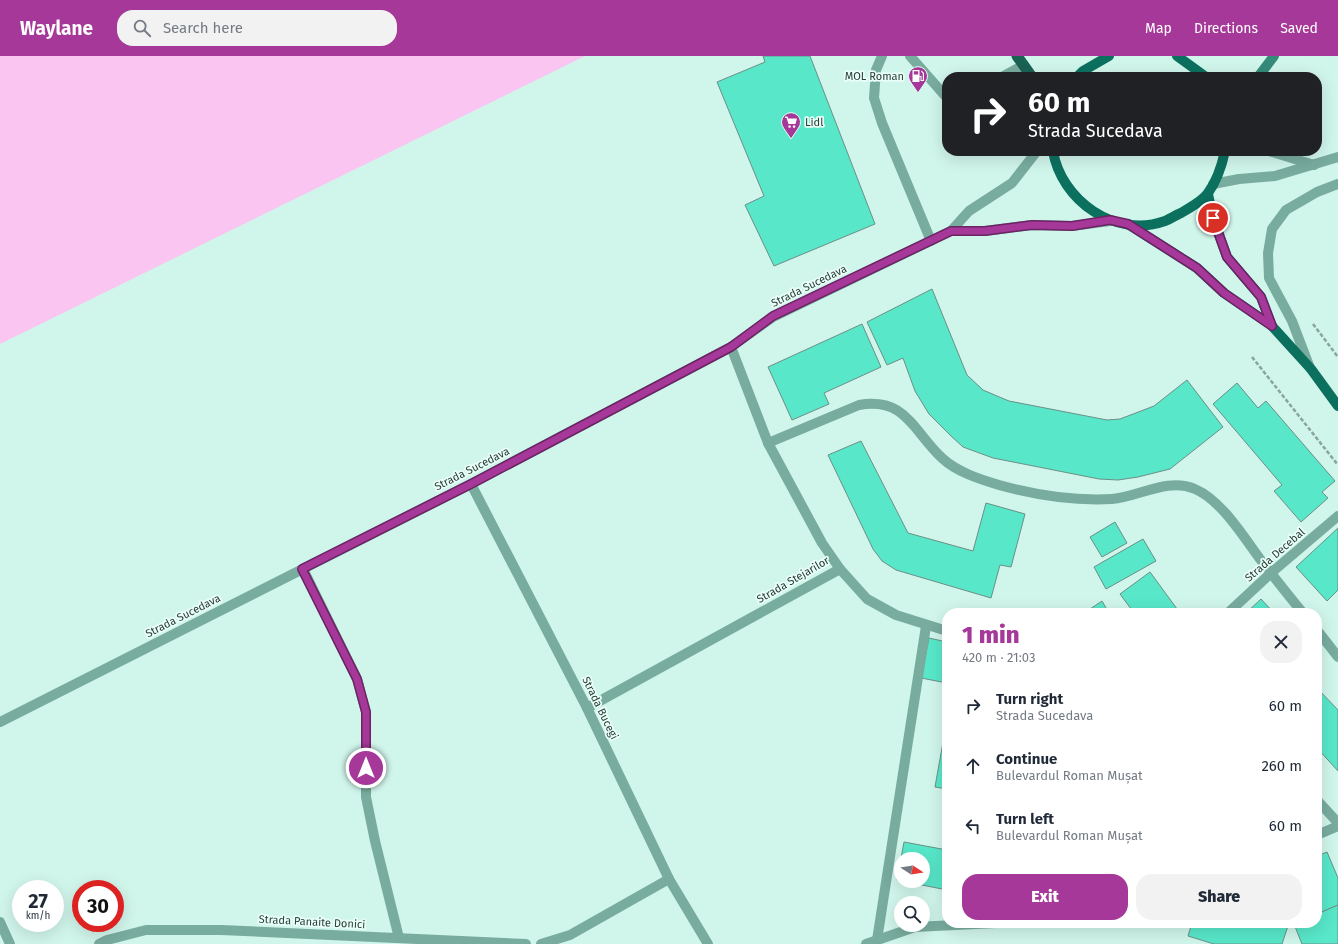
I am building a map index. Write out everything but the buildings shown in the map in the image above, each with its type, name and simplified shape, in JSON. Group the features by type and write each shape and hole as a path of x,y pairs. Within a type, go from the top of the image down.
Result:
{"highway":[{"path":"1017,56 1029,72"}],"main road":[{"path":"1081,72 1109,56"},
{"path":"1177,56 1199,72"},
{"path":"1262,72 1274,56"},
{"path":"1054,156 1056,164 1070,191 1089,210 1110,220 1128,224 1144,225 1165,221 1186,210 1208,194 1224,156"},
{"path":"1208,194 1213,218 1227,257 1261,297 1272,326"},
{"path":"1128,224 1197,268 1224,293 1272,326 1311,369 1338,406"}],"street":[{"path":"882,56 876,70 874,98 882,123 931,241"},
{"path":"910,56 942,92"},
{"path":"1011,72 1024,65"},
{"name":"Strada Sucedava","path":"0,722 471,484 731,347 773,316 951,231 969,211 1012,183 1033,156"},
{"path":"1284,156 1314,165"},
{"path":"1213,184 1239,179 1275,176 1338,157"},
{"path":"1311,369 1292,321 1269,278 1268,253 1272,229 1286,210 1317,192 1338,184"},
{"name":"Strada Sucedava","path":"951,231 985,231 1032,225 1072,226 1110,220"},
{"name":"Strada Stejarilor","path":"587,708 840,569 822,543 768,442 731,347"},
{"path":"768,442 859,404 874,402 896,408 910,420 942,458 965,473 1000,485 1047,496 1113,499 1170,485 1194,488 1211,499 1225,514 1299,608"},
{"name":"Strada Bucegi","path":"471,484 587,708 669,879 708,944"},
{"name":"Strada Decebal","path":"1233,608 1271,573 1338,516"},
{"path":"302,569 357,679 366,712 366,797 375,841 399,938"},
{"path":"840,569 866,599 896,615 926,626 942,630"},
{"path":"877,940 926,626"},
{"path":"1322,636 1338,657"},
{"path":"1322,806 1338,824 1322,832"},
{"path":"541,944 570,934 669,879"},
{"path":"0,922 10,944"},
{"path":"866,944 915,927 942,926"},
{"name":"Strada Panaite Donici","path":"99,944 107,940 146,930 221,930 526,944"}],"path":[{"path":"1312,322 1338,356"},
{"path":"1252,357 1338,465"}],"shaded area":[{"path":"0,56 585,56 0,344"}],"place":[{"name":"MOL Roman","path":"918,93"},
{"name":"Lidl","path":"791,139"}],"route":[{"path":"366,768 366,712 357,679 302,569 471,484 731,347 773,316 951,231 985,231 1032,225 1072,226 1110,220 1128,224 1197,268 1224,293 1272,326 1261,297 1227,257 1213,218"}]}
